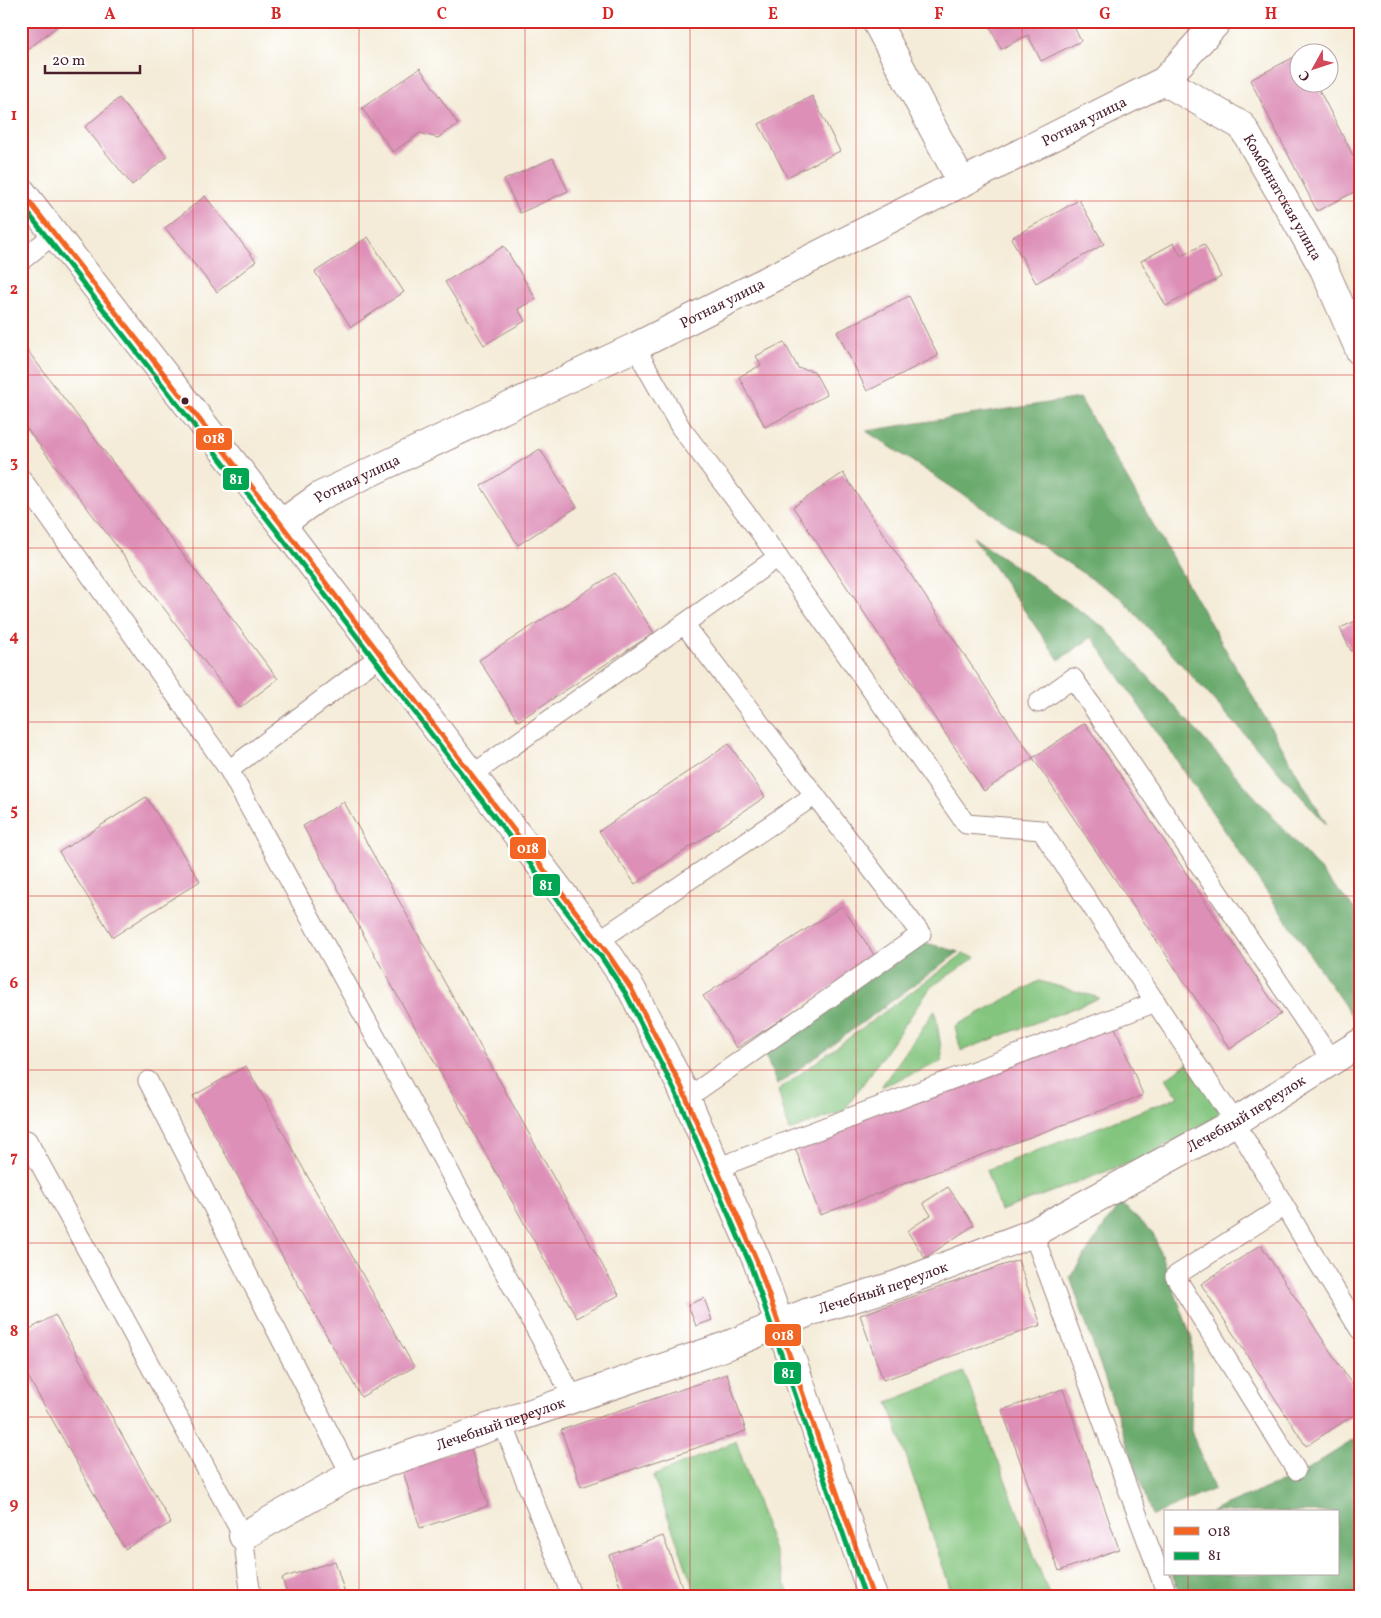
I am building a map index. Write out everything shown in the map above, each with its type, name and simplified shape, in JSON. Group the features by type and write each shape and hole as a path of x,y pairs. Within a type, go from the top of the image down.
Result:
{"street":[{"path":"876,21 962,184"},
{"path":"1164,81 1218,21"},
{"name":"Ротная улица","path":"281,524 320,496 635,347 1164,81"},
{"name":"Комбинатская улица","path":"1164,81 1242,126 1324,268 1360,351"},
{"path":"21,190 281,524 598,941 632,990 687,1098 757,1261 873,1597"},
{"name":"Лечебный переулок","path":"243,1536 351,1475 726,1346 809,1312 896,1285 1033,1234 1235,1122 1360,1043"}],"lane":[{"path":"21,261 55,233"},
{"path":"635,347 681,428 778,557 966,824 1041,830 1235,1122 1359,1328"},
{"path":"21,478 228,770 574,1399"},
{"path":"472,775 778,557"},
{"path":"684,624 921,934 687,1098"},
{"path":"228,770 380,656"},
{"path":"1038,703 1073,678 1332,1061"},
{"path":"598,941 815,795"},
{"path":"717,1168 1156,1002"},
{"path":"148,1081 351,1475"},
{"path":"21,1142 27,1140 243,1536 251,1597"},
{"path":"1284,1206 1175,1276 1296,1470"},
{"path":"1033,1234 1168,1597"},
{"path":"503,1424 572,1597"}],"green space":[{"path":"1080,398 1327,825 1121,598 866,431"},
{"path":"973,537 1105,628 1360,915 1360,1020 1356,1022 1092,637 1059,660"},
{"path":"919,941 959,952 777,1085 764,1052"},
{"path":"963,954 976,957 931,987 844,1111 789,1131 778,1090"},
{"path":"1039,981 1100,998 961,1051 955,1026"},
{"path":"935,1010 943,1061 881,1087"},
{"path":"1188,1063 1222,1114 1145,1157 1000,1211 986,1170 1178,1097 1166,1078"},
{"path":"1120,1203 1153,1233 1192,1339 1191,1431 1214,1489 1152,1516 1070,1277"},
{"path":"964,1372 1050,1597 953,1597 888,1402"},
{"path":"1360,1436 1360,1597 1181,1597 1173,1576 1338,1576 1338,1510 1215,1510 1298,1475"},
{"path":"736,1441 790,1597 697,1597 653,1476"}],"building":[{"path":"21,21 59,21 61,23 27,50 21,42"},
{"path":"987,21 1071,21 1081,41 1041,61 1028,35 1001,49"},
{"path":"1288,60 1288,92 1320,92 1360,169 1360,189 1317,211 1250,80"},
{"path":"420,68 458,124 438,138 420,133 393,152 362,108"},
{"path":"812,96 840,151 787,177 759,124"},
{"path":"119,98 167,157 132,185 85,127"},
{"path":"553,158 568,191 520,213 504,180"},
{"path":"205,196 256,261 217,292 165,228"},
{"path":"1079,200 1104,244 1036,283 1011,238"},
{"path":"368,237 404,292 351,327 315,272"},
{"path":"1174,243 1181,256 1204,244 1221,277 1166,306 1141,261"},
{"path":"504,246 536,299 518,309 525,321 484,345 445,282"},
{"path":"909,296 938,356 867,391 837,332"},
{"path":"21,342 278,679 240,708 21,421"},
{"path":"784,342 798,368 814,371 827,395 765,427 739,377 761,365 756,356"},
{"path":"540,449 577,507 518,545 481,486"},
{"path":"843,473 1033,758 984,791 793,507"},
{"path":"615,573 654,633 518,721 479,660"},
{"path":"1360,619 1360,647 1351,651 1340,628"},
{"path":"1085,723 1281,1014 1230,1049 1033,758"},
{"path":"729,744 765,797 635,884 599,831"},
{"path":"146,797 200,881 113,937 59,852"},
{"path":"344,802 619,1295 577,1318 303,826"},
{"path":"842,906 876,958 737,1048 703,996"},
{"path":"1114,1025 1143,1095 820,1215 793,1142"},
{"path":"246,1066 414,1367 361,1397 193,1096"},
{"path":"948,1187 974,1225 925,1258 907,1231 931,1215 923,1203"},
{"path":"1261,1245 1360,1397 1360,1411 1306,1446 1201,1284"},
{"path":"1018,1260 1041,1325 883,1380 860,1315"},
{"path":"704,1298 712,1320 696,1326 688,1305"},
{"path":"55,1315 171,1523 125,1549 21,1364 21,1334"},
{"path":"727,1374 746,1431 581,1487 561,1430"},
{"path":"1063,1389 1119,1549 1059,1571 1002,1410"},
{"path":"470,1446 488,1506 420,1528 402,1468"},
{"path":"663,1536 686,1597 624,1597 609,1555"},
{"path":"335,1561 346,1597 288,1597 282,1578"}],"transit line":[{"name":"018","path":"21,191 281,524 608,954 632,990 681,1086 757,1261 873,1597"},
{"name":"81","path":"21,204 275,529 602,958 626,994 674,1089 750,1264 865,1597"}]}
